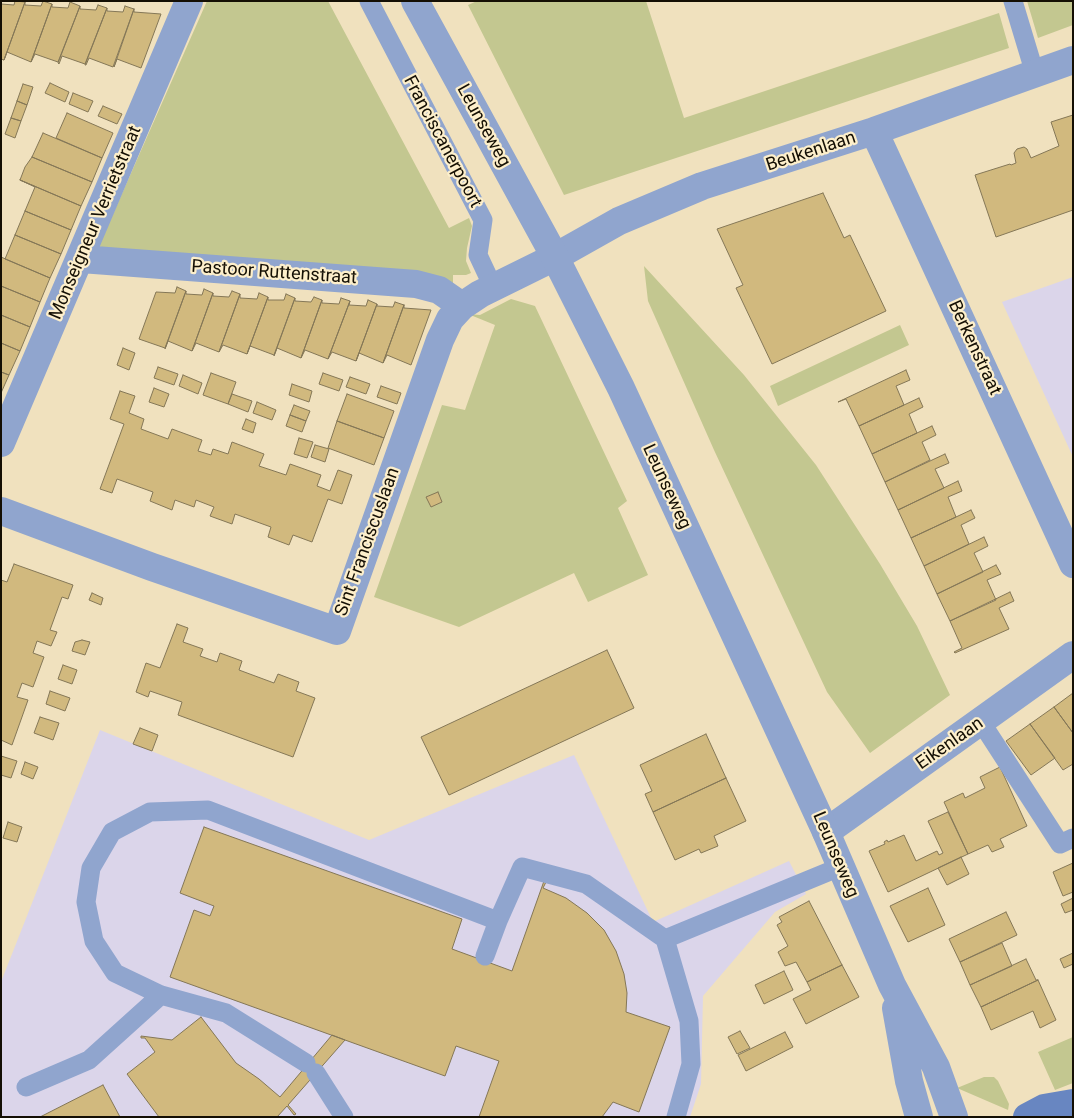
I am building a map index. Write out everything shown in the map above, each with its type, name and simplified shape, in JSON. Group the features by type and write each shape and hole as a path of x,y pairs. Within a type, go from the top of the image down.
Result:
{"main road":[{"path":"1027,1117 1044,1108 1073,1103"}],"street":[{"name":"Monseigneur Verrietstraat","path":"1,443 81,259 189,1"},
{"name":"Leunseweg","path":"415,1 555,256 621,388 826,832 892,985 936,1067 954,1117"},
{"name":"Beukenlaan","path":"555,256 619,221 702,186 874,131 1073,60"},
{"name":"Berkenstraat","path":"874,131 1073,564"},
{"name":"Sint Franciscuslaan","path":"1,511 152,567 337,631 440,340 450,319 462,306 493,287 555,256"},
{"name":"Pastoor Ruttenstraat","path":"81,259 416,284 439,290 462,306"},
{"name":"Eikenlaan","path":"826,832 1073,655"},
{"name":"Leunseweg","path":"892,985 909,1081 919,1117"}],"lane":[{"name":"Franciscanerpoort","path":"369,1 482,220 478,256 493,287"},
{"path":"1013,1 1035,74"},
{"path":"981,722 1060,844 1073,838"},
{"path":"344,1117 311,1068 226,1013 161,996 115,973 94,941 86,902 91,868 112,832 150,812 208,810 498,921"},
{"path":"485,956 522,867 586,884 665,939 689,1021 691,1064 676,1117"},
{"path":"665,939 840,867"},
{"path":"26,1087 89,1060 161,996"}],"shaded area":[{"path":"1073,277 1073,457 1002,302"},
{"path":"100,730 369,840 574,755 653,922 789,861 806,894 775,912 703,996 701,1084 690,1117 1,1117 1,982"}],"green space":[{"path":"207,1 328,1 449,228 469,218 472,226 466,261 471,273 453,275 453,286 98,248"},
{"path":"477,1 646,1 684,118 999,13 1009,48 564,195 468,5"},
{"path":"1027,1 1073,1 1073,25 1038,38"},
{"path":"644,266 744,375 816,465 880,564 917,626 950,695 870,753 827,692 714,450 648,301"},
{"path":"511,299 535,306 627,501 618,508 648,575 588,602 574,573 459,627 374,597 442,405 465,410 495,325 468,314 480,315"},
{"path":"900,325 909,345 778,406 770,386"},
{"path":"1073,1037 1073,1083 1055,1090 1038,1052"},
{"path":"984,1077 994,1077 998,1081 1009,1104 1008,1110 957,1088"}],"building":[{"path":"15,1 25,2 3,60 1,58 1,4 14,5"},
{"path":"43,1 52,4 31,62 7,52 4,60 25,2 25,5 41,6"},
{"path":"70,2 80,6 58,62 35,54 31,62 52,4 52,7 68,8"},
{"path":"98,5 107,8 85,64 62,56 59,64 80,6 80,9 96,10"},
{"path":"125,6 134,9 113,67 89,58 85,65 107,8 107,11 123,12"},
{"path":"134,9 134,12 161,14 141,68 117,59 114,67"},
{"path":"50,83 69,92 65,102 45,93"},
{"path":"23,84 33,87 27,105 17,101"},
{"path":"73,93 93,101 88,112 69,104"},
{"path":"17,101 27,105 21,121 11,118"},
{"path":"103,106 122,114 117,124 98,116"},
{"path":"67,113 113,133 102,158 56,138"},
{"path":"1073,115 1073,210 996,237 975,175 1016,163 1014,153 1017,149 1024,147 1031,158 1059,146 1051,122"},
{"path":"11,118 21,121 15,138 5,134"},
{"path":"43,133 102,158 92,182 32,157"},
{"path":"32,157 92,182 81,206 20,180 25,167"},
{"path":"20,180 81,206 71,230 25,211 35,187"},
{"path":"823,193 844,238 850,235 886,311 772,364 736,288 743,285 717,229"},
{"path":"25,211 71,230 61,254 15,235"},
{"path":"15,235 61,254 50,278 5,259"},
{"path":"1,257 50,278 40,302 1,286"},
{"path":"1,286 40,302 30,327 1,315"},
{"path":"177,287 186,291 165,348 139,339 156,292 175,293"},
{"path":"204,289 213,293 192,351 168,341 165,349 186,291 186,294 202,295"},
{"path":"232,291 240,294 219,352 196,343 192,351 213,293 213,296 229,297"},
{"path":"259,293 268,297 247,354 223,345 219,352 240,294 240,298 257,299"},
{"path":"286,294 295,298 274,355 250,346 247,354 268,297 268,300 284,300"},
{"path":"314,297 322,300 301,358 277,348 274,356 295,298 295,301 311,302"},
{"path":"341,298 350,301 328,359 305,350 301,358 322,300 322,303 339,304"},
{"path":"368,300 377,304 356,361 332,352 328,359 350,301 349,305 366,306"},
{"path":"395,302 404,305 383,363 359,353 356,361 377,304 377,306 393,307"},
{"path":"404,305 404,308 431,310 411,365 387,355 383,363"},
{"path":"1,315 30,327 20,351 1,343"},
{"path":"1,343 20,351 9,375 1,372"},
{"path":"123,348 135,353 129,370 117,365"},
{"path":"158,367 178,374 174,385 154,378"},
{"path":"906,370 910,380 896,386 904,405 859,426 846,399 838,402"},
{"path":"1,372 9,375 1,393"},
{"path":"211,373 236,382 228,404 203,395"},
{"path":"323,373 343,380 339,391 319,384"},
{"path":"183,375 202,383 198,394 179,386"},
{"path":"350,377 370,384 366,394 346,387"},
{"path":"292,384 312,391 309,402 289,395"},
{"path":"381,386 401,393 397,404 377,397"},
{"path":"154,388 169,394 164,407 149,402"},
{"path":"120,391 135,396 129,413 144,419 141,429 168,439 172,429 202,440 198,451 211,455 213,449 228,454 232,442 264,454 259,466 286,475 290,464 321,475 317,486 330,491 338,470 352,475 342,504 328,499 312,542 293,535 289,545 268,537 271,527 235,514 232,524 210,516 214,507 196,500 194,507 175,500 172,510 150,501 153,492 117,479 112,493 100,489 124,424 110,419"},
{"path":"232,394 252,401 248,412 228,404"},
{"path":"347,394 394,411 384,438 337,421"},
{"path":"919,398 923,407 909,414 917,433 872,454 859,426"},
{"path":"257,402 276,410 272,420 253,413"},
{"path":"294,405 310,411 306,421 290,415"},
{"path":"290,415 306,421 302,432 286,426"},
{"path":"246,419 256,423 253,433 242,429"},
{"path":"337,421 384,438 374,465 328,448"},
{"path":"932,426 936,435 922,442 930,460 885,482 872,454"},
{"path":"299,438 313,442 307,458 294,454"},
{"path":"315,445 329,449 325,462 311,457"},
{"path":"945,454 949,463 935,469 944,488 898,510 885,482"},
{"path":"958,481 962,491 948,497 956,517 911,538 898,510"},
{"path":"438,492 442,502 431,507 426,497"},
{"path":"971,510 975,518 961,525 969,544 924,566 911,538"},
{"path":"984,537 988,546 974,553 983,572 937,594 924,566"},
{"path":"14,564 73,585 68,599 62,597 50,630 57,632 51,646 37,641 33,653 44,657 33,687 22,683 17,697 28,700 12,745 1,740 1,580 7,582"},
{"path":"996,565 1001,574 987,580 996,600 950,621 937,594"},
{"path":"1010,592 1014,601 999,608 1009,629 955,653 962,648 950,621"},
{"path":"92,593 103,598 101,605 89,600"},
{"path":"177,624 188,628 183,642 203,649 200,656 217,662 220,653 242,661 239,670 274,683 278,674 299,682 296,691 315,698 293,757 178,715 182,702 150,691 148,697 136,692 146,663 160,668"},
{"path":"82,640 90,642 85,655 72,651 75,642"},
{"path":"607,650 634,708 449,795 421,737"},
{"path":"63,665 77,670 72,684 58,679"},
{"path":"50,691 70,698 65,711 46,704"},
{"path":"1073,693 1073,733 1054,707"},
{"path":"1054,707 1073,733 1073,764 1063,770 1030,724"},
{"path":"40,717 59,723 53,740 34,733"},
{"path":"1030,724 1055,758 1031,775 1006,741"},
{"path":"140,728 158,735 152,751 133,744"},
{"path":"706,734 726,778 653,812 645,794 652,791 640,765"},
{"path":"1,756 17,761 11,778 1,775"},
{"path":"25,762 38,767 33,779 21,774"},
{"path":"1000,767 1027,826 1000,839 1004,847 992,852 988,845 968,854 944,802 963,793 965,798 985,788 980,777"},
{"path":"726,778 746,821 714,836 718,846 701,853 699,849 675,860 653,812"},
{"path":"948,812 968,854 888,892 869,851 885,844 884,842 887,840 888,842 904,835 916,861 937,851 939,855 943,853 928,821"},
{"path":"8,822 22,827 17,842 3,838"},
{"path":"204,827 462,919 452,949 512,971 544,881 546,882 543,888 566,898 587,913 604,930 616,951 624,974 627,993 626,1012 670,1027 639,1112 613,1102 602,1117 479,1117 499,1061 456,1046 445,1076 170,977 194,910 210,916 214,906 180,893"},
{"path":"961,857 969,874 947,885 938,868"},
{"path":"1073,863 1073,892 1063,896 1053,872"},
{"path":"928,888 945,925 908,942 890,906"},
{"path":"1073,898 1073,910 1065,913 1061,904"},
{"path":"809,901 842,965 807,982 796,962 785,966 778,952 788,946 777,925 782,922 779,917"},
{"path":"1006,912 1017,935 960,962 949,939"},
{"path":"1002,943 1012,966 970,985 960,962"},
{"path":"1073,953 1073,964 1064,968 1060,959"},
{"path":"1026,959 1036,980 1038,980 981,1007 970,985"},
{"path":"842,965 859,997 806,1024 793,999 811,990 807,982"},
{"path":"784,971 793,990 764,1004 755,985"},
{"path":"1038,980 1056,1020 1040,1028 1033,1011 991,1030 981,1007"},
{"path":"201,1017 236,1063 280,1097 332,1035 345,1040 288,1105 296,1114 294,1115 287,1106 277,1117 159,1117 127,1074 155,1052 145,1038 141,1038 141,1036 172,1040"},
{"path":"740,1031 750,1048 737,1054 728,1037"},
{"path":"785,1032 793,1047 746,1071 738,1055"},
{"path":"103,1085 120,1117 40,1117"}]}
